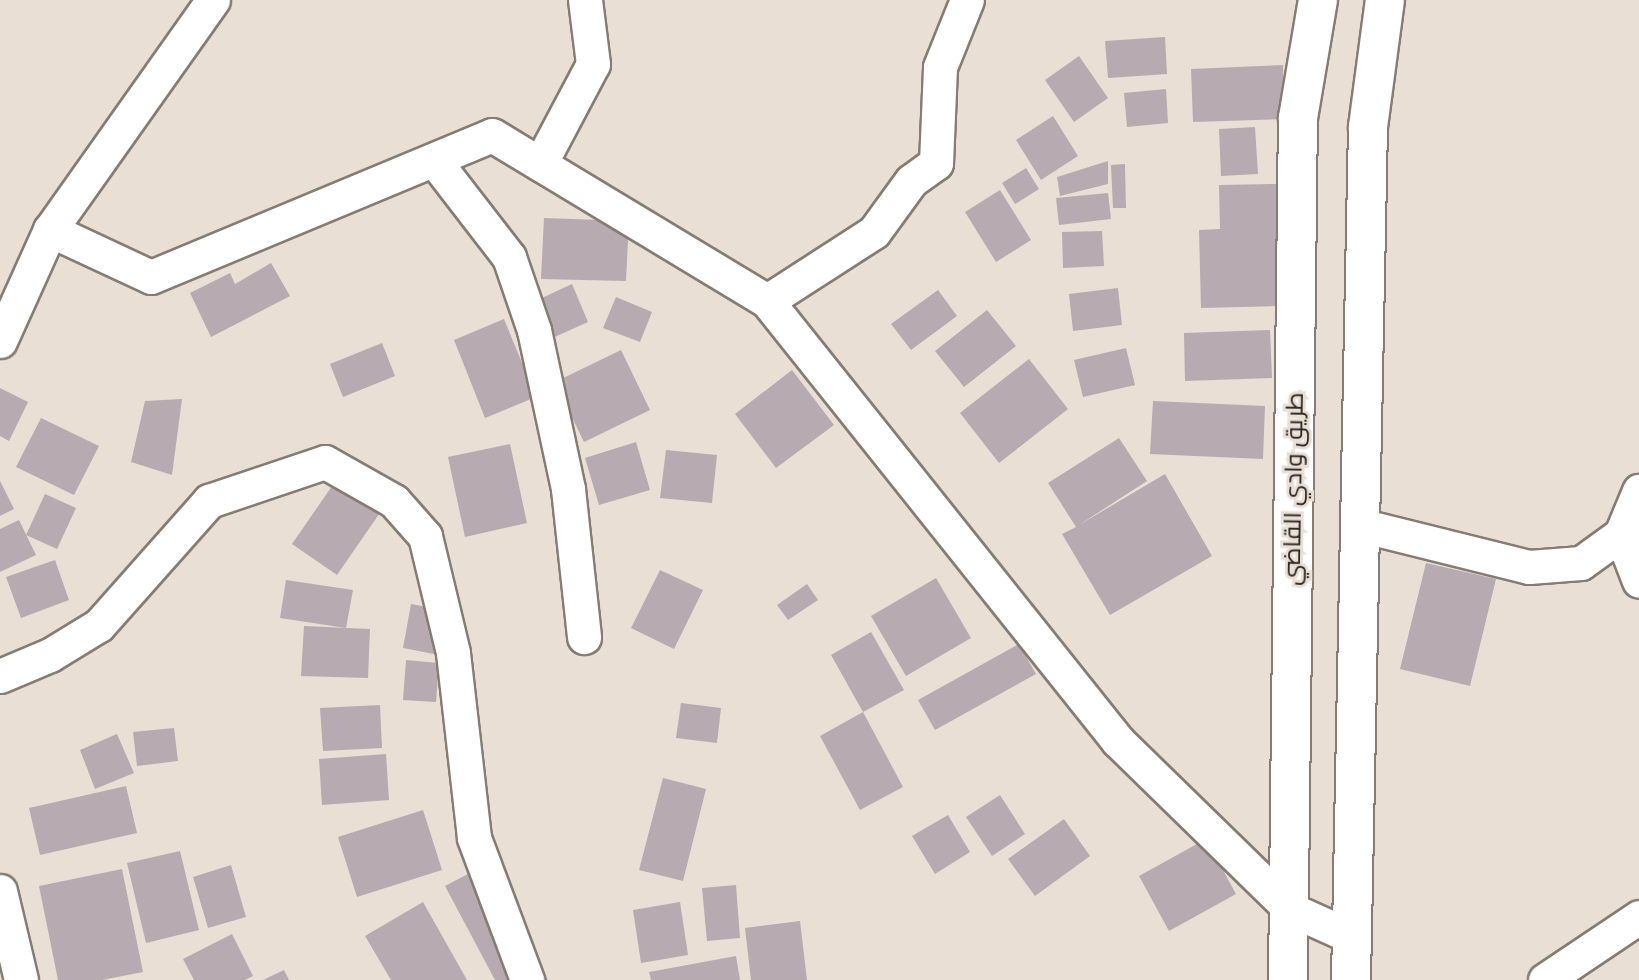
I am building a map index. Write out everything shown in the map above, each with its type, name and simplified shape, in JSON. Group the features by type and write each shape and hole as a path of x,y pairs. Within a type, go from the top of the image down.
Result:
{"main road":[{"name":"طريق وادي القاضي","path":"1288,980 1298,118 1318,0"},
{"path":"1351,980 1368,127 1385,0"}],"street":[{"path":"0,341 50,230 213,0"},
{"path":"540,164 593,64 584,0"},
{"path":"767,301 874,232 911,181 936,163 940,67 967,0"},
{"path":"50,230 151,277 492,135 767,301 1118,741 1290,909 1352,937"},
{"path":"434,160 509,257 534,330 568,489 584,638"},
{"path":"0,676 50,655 99,625 209,501 325,462 384,495 425,536 453,653 474,838 527,980"},
{"path":"1360,525 1529,567 1581,563 1621,534 1639,491"},
{"path":"1621,534 1639,581"},
{"path":"0,891 21,980"},
{"path":"1545,980 1639,917"}],"building":[{"path":"1165,37 1167,74 1108,78 1105,41"},
{"path":"1079,56 1108,98 1074,122 1045,80"},
{"path":"1283,65 1284,119 1193,122 1191,69"},
{"path":"1166,89 1168,123 1127,127 1124,93"},
{"path":"1053,116 1078,156 1041,180 1016,140"},
{"path":"1255,127 1258,174 1221,176 1219,129"},
{"path":"1108,161 1108,184 1060,196 1057,177"},
{"path":"1125,164 1126,208 1113,208 1111,165"},
{"path":"1026,168 1039,189 1015,204 1002,183"},
{"path":"1276,184 1279,306 1201,308 1199,230 1220,229 1219,185"},
{"path":"1000,190 1031,240 996,262 965,212"},
{"path":"1108,193 1111,219 1059,225 1056,198"},
{"path":"544,218 629,221 626,281 541,279"},
{"path":"1102,231 1104,266 1063,268 1062,232"},
{"path":"271,263 290,296 211,337 190,293 230,273 235,284"},
{"path":"572,284 588,322 548,340 531,303"},
{"path":"1118,288 1122,325 1073,331 1069,294"},
{"path":"938,290 957,316 911,350 891,324"},
{"path":"616,297 652,312 640,342 603,328"},
{"path":"987,310 1016,346 964,387 935,351"},
{"path":"504,319 536,397 485,418 454,340"},
{"path":"1270,330 1272,378 1185,381 1184,333"},
{"path":"382,343 395,376 343,397 330,364"},
{"path":"1126,348 1135,385 1083,397 1074,360"},
{"path":"621,350 650,410 584,442 555,382"},
{"path":"1029,359 1068,409 999,463 960,413"},
{"path":"792,370 834,425 776,468 735,414"},
{"path":"0,388 28,402 9,441 0,436"},
{"path":"182,399 172,475 131,462 145,401"},
{"path":"1153,401 1265,406 1263,459 1150,454"},
{"path":"41,418 99,446 74,495 16,467"},
{"path":"1119,438 1147,481 1079,525 1165,474 1212,556 1110,615 1062,534 1076,527 1048,483"},
{"path":"636,442 650,490 599,505 585,458"},
{"path":"510,444 527,523 465,537 448,457"},
{"path":"666,450 717,455 712,503 660,498"},
{"path":"350,460 395,491 337,575 292,544"},
{"path":"0,481 14,509 0,516"},
{"path":"45,494 76,508 57,549 26,535"},
{"path":"19,520 36,555 0,572 0,529"},
{"path":"55,560 69,600 21,618 6,577"},
{"path":"1426,563 1496,579 1470,686 1400,669"},
{"path":"660,570 703,590 674,649 631,628"},
{"path":"936,578 971,638 906,676 871,616"},
{"path":"286,580 353,590 346,628 280,618"},
{"path":"807,584 818,600 788,620 777,605"},
{"path":"411,604 442,610 434,654 403,648"},
{"path":"304,626 370,629 368,678 301,676"},
{"path":"871,632 904,690 863,712 831,655"},
{"path":"1019,644 1036,674 935,730 918,700"},
{"path":"406,660 439,663 436,702 403,700"},
{"path":"681,703 721,708 717,743 676,738"},
{"path":"380,705 382,748 323,751 320,708"},
{"path":"863,712 903,787 860,810 820,736"},
{"path":"174,728 178,761 137,766 133,732"},
{"path":"117,734 134,773 95,789 80,750"},
{"path":"386,754 389,800 322,805 319,759"},
{"path":"663,778 706,789 683,881 639,870"},
{"path":"126,786 137,833 40,855 29,808"},
{"path":"1000,795 1025,834 992,856 966,817"},
{"path":"423,810 442,870 357,897 338,837"},
{"path":"948,815 970,852 935,874 912,836"},
{"path":"1064,819 1090,856 1035,896 1008,859"},
{"path":"1206,839 1236,894 1169,931 1139,876"},
{"path":"180,851 199,930 146,943 127,863"},
{"path":"487,864 548,980 495,980 445,886"},
{"path":"231,865 246,917 208,928 193,877"},
{"path":"122,869 143,972 102,980 58,980 39,886"},
{"path":"736,885 740,938 707,941 702,888"},
{"path":"423,902 467,980 391,980 365,936"},
{"path":"680,902 688,955 641,963 633,910"},
{"path":"800,921 807,980 751,980 745,928"},
{"path":"232,934 253,976 245,980 194,980 183,959"},
{"path":"736,956 740,980 651,980 649,972"},
{"path":"284,970 289,980 263,980"}]}
